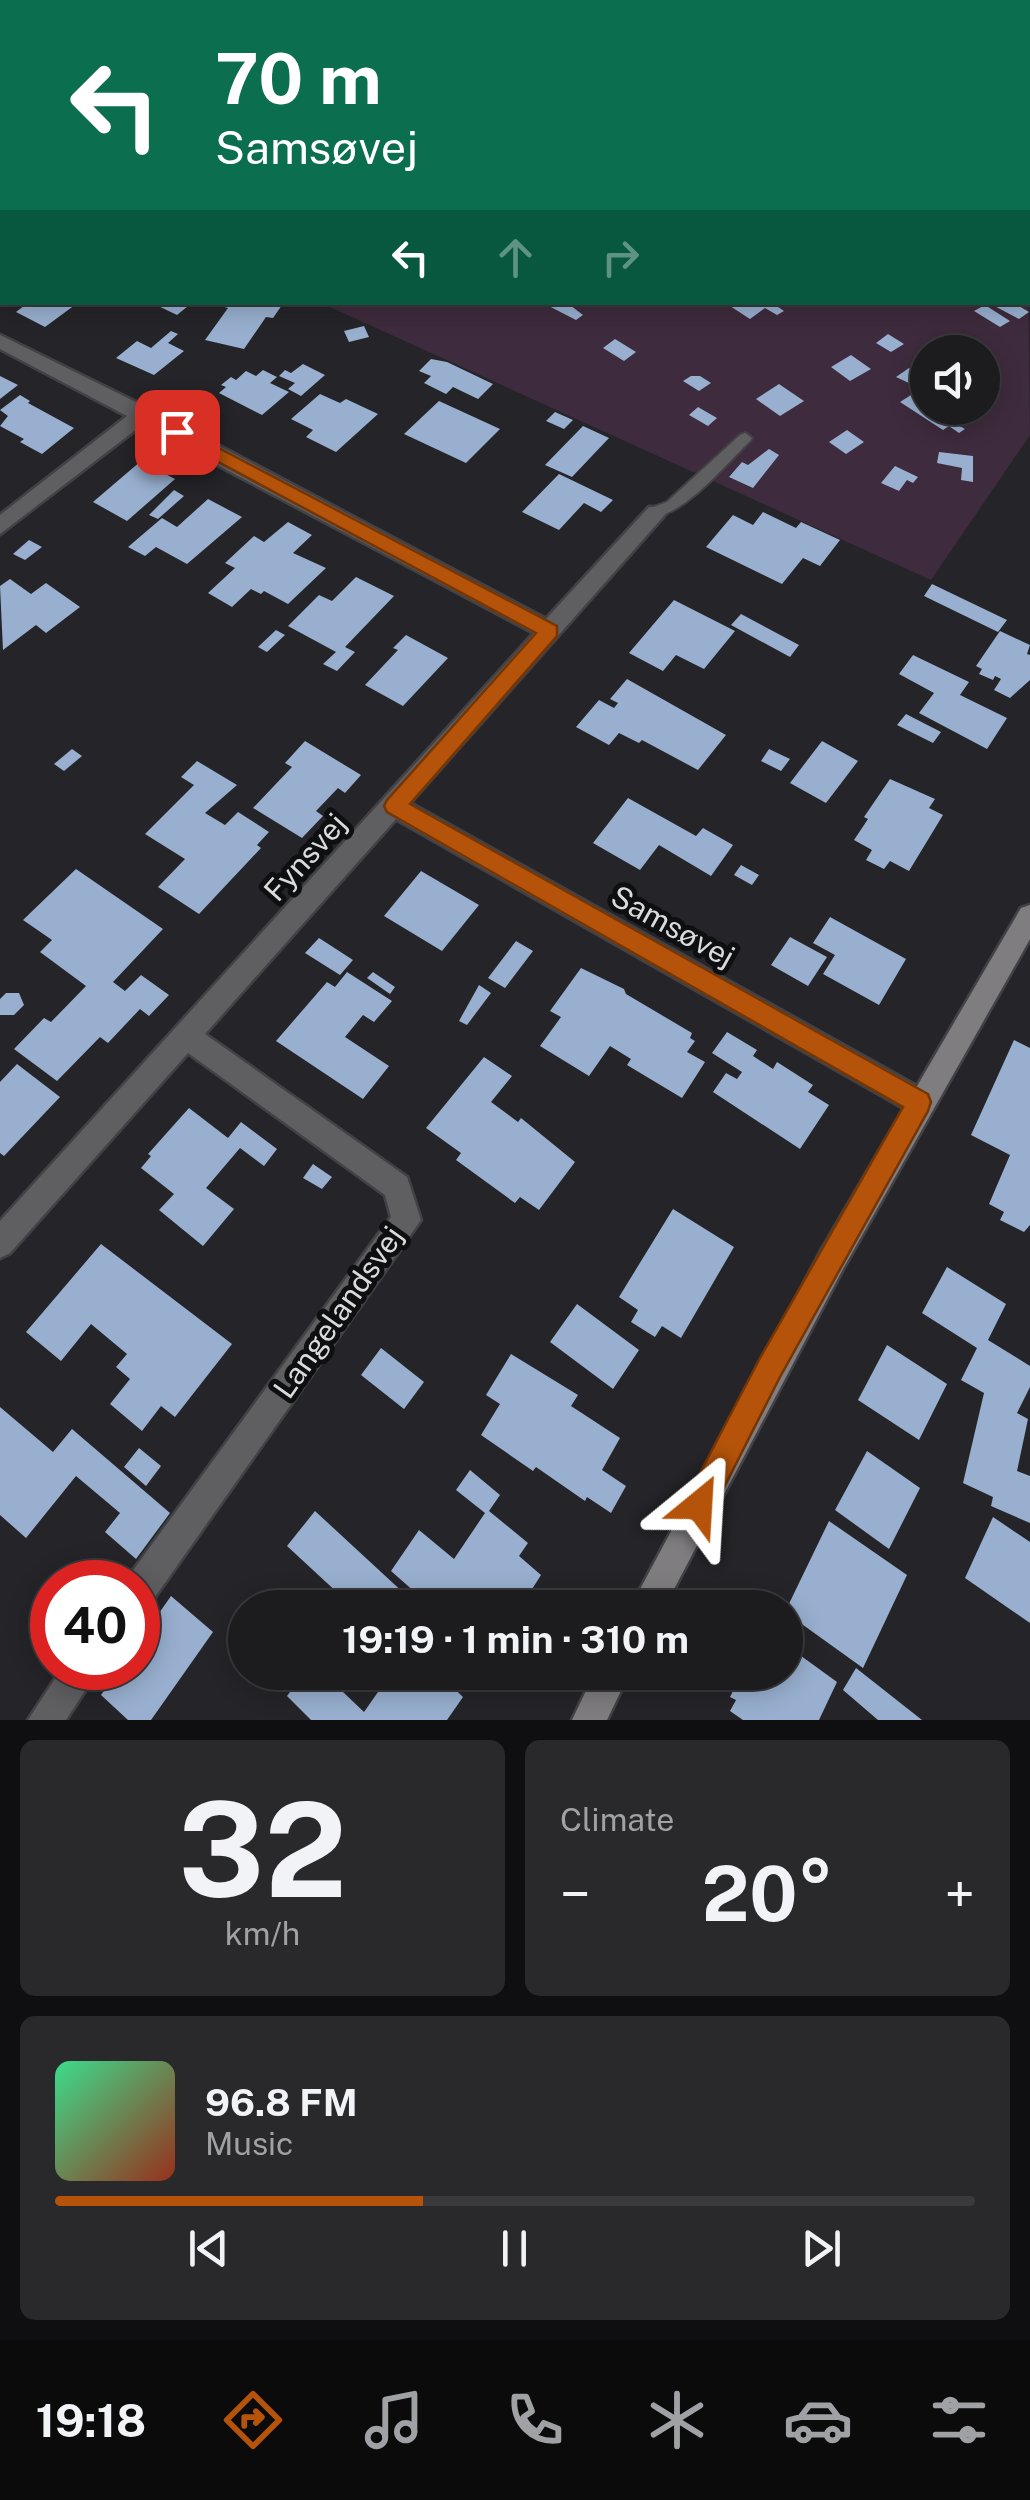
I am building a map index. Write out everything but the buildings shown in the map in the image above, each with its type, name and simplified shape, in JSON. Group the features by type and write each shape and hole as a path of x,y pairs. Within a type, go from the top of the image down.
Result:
{"street":[{"path":"0,341 550,631"},
{"path":"0,526 143,414"},
{"name":"Fynsvej","path":"0,1243 656,512"},
{"name":"Samsøvej","path":"395,806 919,1102"},
{"path":"655,1590 770,1368 919,1102 1030,916"},
{"name":"Langelandsvej","path":"160,1561 406,1220 396,1187 187,1037"},
{"path":"46,1720 67,1690"},
{"path":"588,1720 604,1690"}],"lane":[{"path":"656,512 672,506 745,438"}],"shaded area":[{"path":"325,305 1029,305 1030,435 931,580"}],"route":[{"path":"177,432 550,631 395,806 919,1102 770,1368 699,1505"}]}
